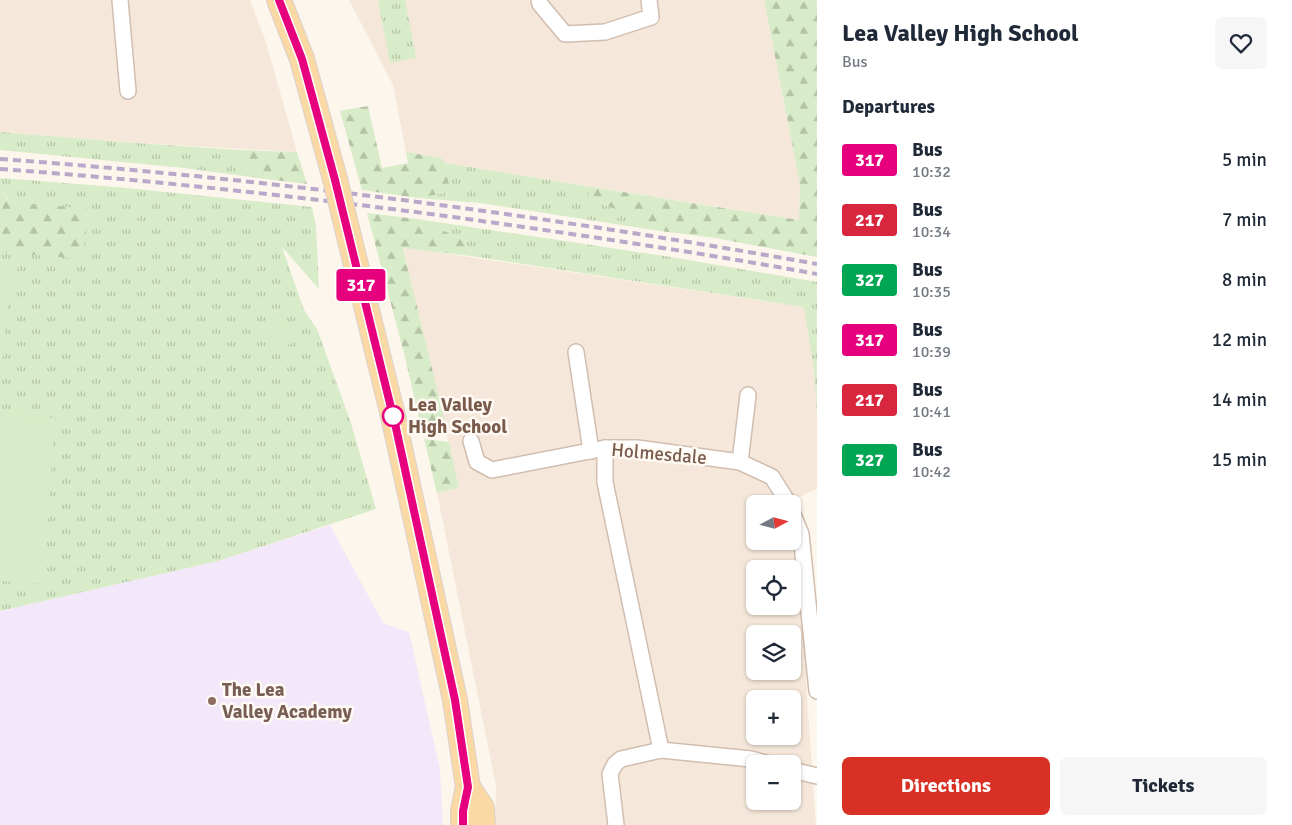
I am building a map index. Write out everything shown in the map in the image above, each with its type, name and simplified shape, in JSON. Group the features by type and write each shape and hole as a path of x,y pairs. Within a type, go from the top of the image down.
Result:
{"main road":[{"path":"279,0 302,59 335,180 393,416 455,700 468,787 463,811 463,825"},
{"path":"468,787 482,808 483,825"}],"street":[{"path":"120,0 128,91"},
{"path":"539,0 540,4 565,34 605,32 651,18 649,0"},
{"path":"576,352 661,750"},
{"path":"740,462 748,394"},
{"name":"Holmesdale","path":"471,441 477,462 492,470 598,450 637,448 740,462 772,477 783,495"},
{"path":"801,534 817,691"},
{"path":"616,825 610,774 615,764 621,759 661,750 746,758"},
{"path":"801,772 817,776"}],"shaded area":[{"path":"0,0 250,0 266,42 297,152 122,142 0,132"},
{"path":"349,0 764,0 800,184 799,220 445,163 441,158 406,152 393,85"},
{"path":"403,247 805,307 814,371 817,413 817,489 801,496 746,495 746,550 801,550 801,547 807,698 816,825 495,825 496,786 437,493 459,488"},
{"name":"The Lea Valley Academy","path":"330,525 383,623 409,632 440,769 443,825 0,825 0,611 218,561"}],"green space":[{"path":"405,0 416,58 390,63 378,1"},
{"path":"764,0 817,0 817,257 715,238 653,230 635,216 590,200 586,186 799,220 800,184"},
{"path":"368,106 382,168 408,163 406,152 441,158 445,163 450,192 418,198 362,190 340,111"},
{"path":"0,132 240,150 251,177 184,168 0,150"},
{"path":"240,150 297,152 307,184 251,177"},
{"path":"445,163 586,186 590,200 635,216 653,230 480,203 418,198 449,192"},
{"path":"0,178 117,187 312,207 316,226 319,289 282,247 304,310 317,329 350,420 376,509 218,561 0,611 0,201 9,201 0,189"},
{"path":"0,189 9,202 90,209 82,259 0,252"},
{"path":"367,213 417,219 421,228 440,229 465,241 471,256 403,248 447,431 422,431 404,353"},
{"path":"417,219 671,257 817,282 817,413 814,371 804,307 471,256 465,241 440,229 421,228"},
{"path":"0,261 12,263 0,384"},
{"path":"285,320 292,343 272,352 262,328"},
{"path":"0,414 55,418 43,584 0,581"},
{"path":"424,439 449,442 459,488 437,493"}],"railway":[{"path":"0,159 205,177 410,201 614,230 817,264"},
{"path":"0,169 284,196 499,223 817,274"}],"bus line":[{"name":"317","path":"279,0 302,59 335,180 396,428 455,700 468,787 463,811 463,825"}],"place":[{"name":"Lea Valley High School","path":"393,416"},
{"name":"The Lea Valley Academy","path":"212,701"}]}
